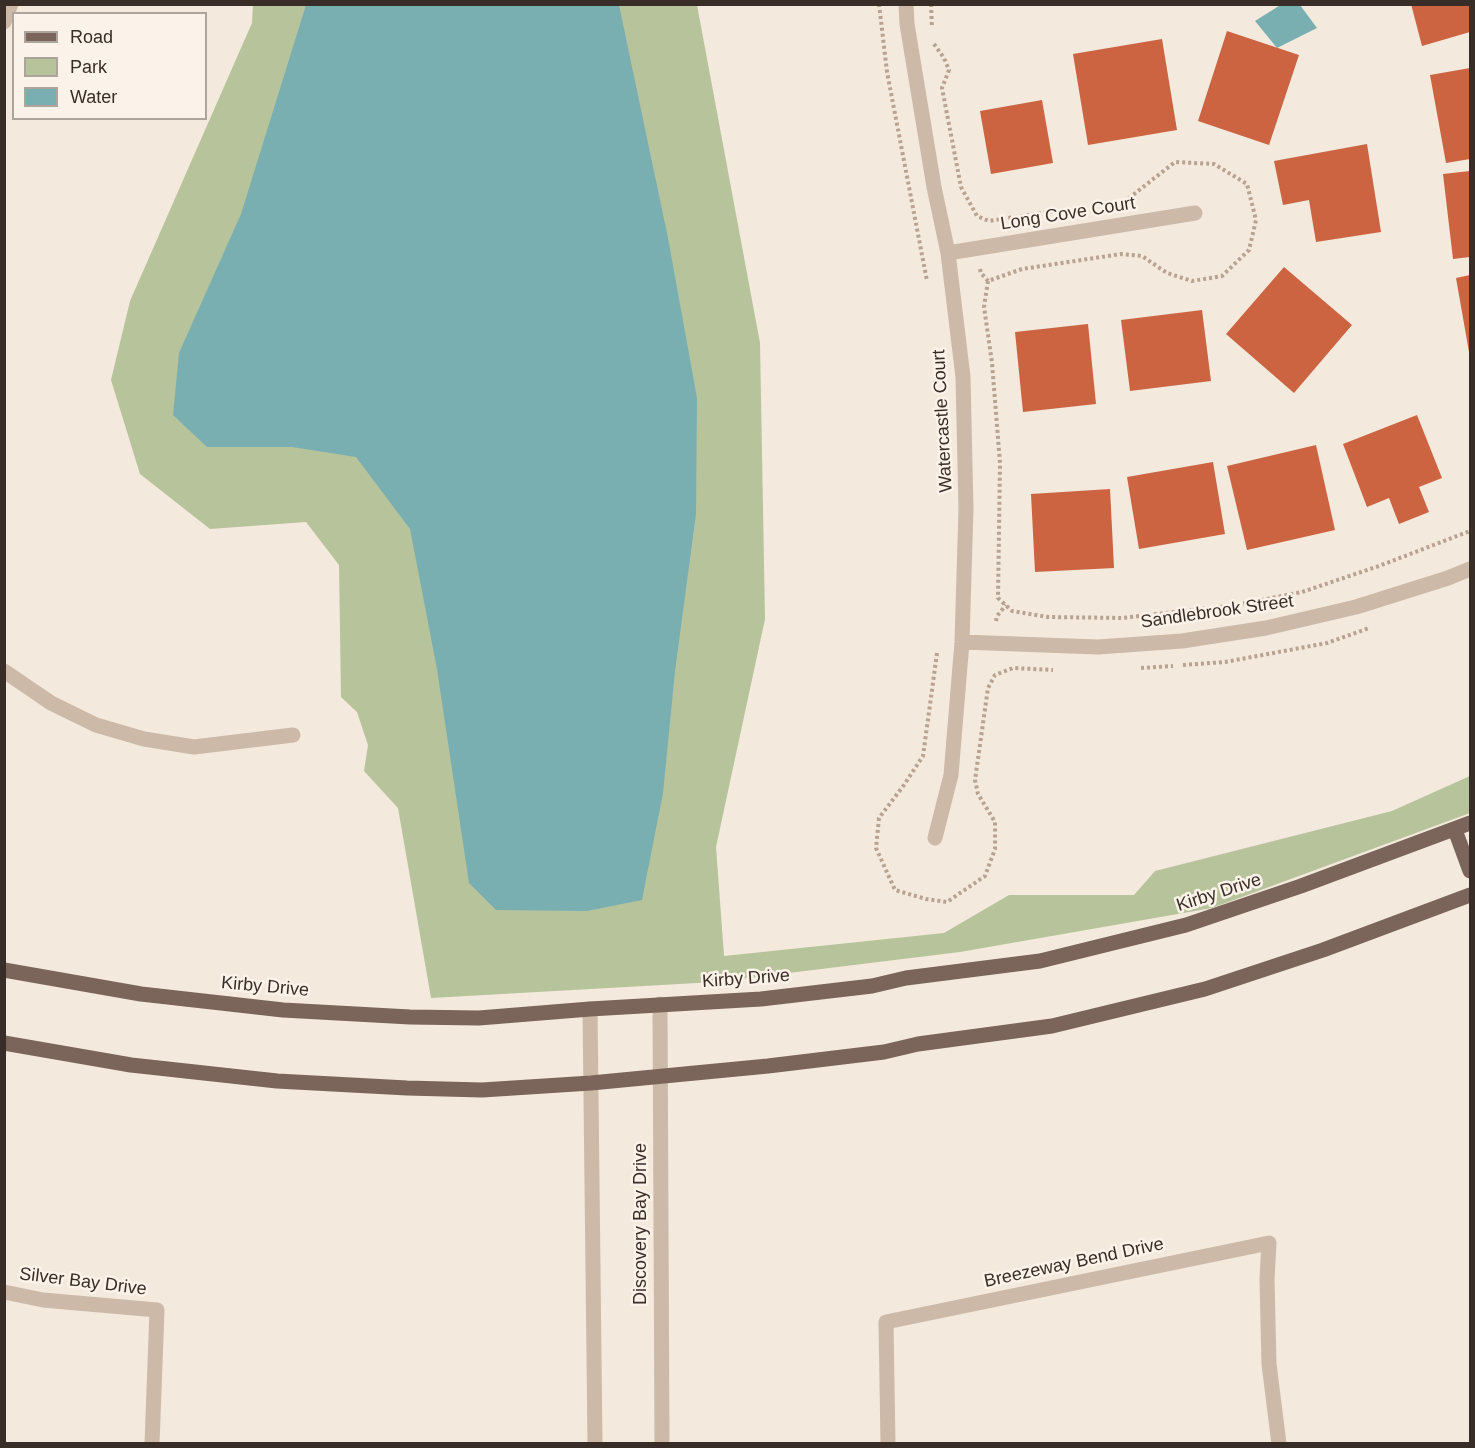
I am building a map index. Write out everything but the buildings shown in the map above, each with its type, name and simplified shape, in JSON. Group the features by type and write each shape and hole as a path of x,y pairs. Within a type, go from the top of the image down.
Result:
{"main road":[{"name":"Kirby Drive","path":"4,970 141,994 283,1010 479,1018 772,998 1040,961 1186,925 1300,886 1470,823"},
{"path":"1455,830 1470,871"},
{"path":"4,1044 131,1065 277,1081 407,1088 482,1090 591,1083 768,1066 884,1052 918,1044 1052,1026 1205,989 1323,950 1470,895"}],"street":[{"path":"4,22 11,4"},
{"name":"Watercastle Court","path":"906,4 907,24 934,187 948,253 963,377 966,509 962,642 951,775 935,838"},
{"name":"Long Cove Court","path":"948,253 1195,213"},
{"name":"Sandlebrook Street","path":"962,642 1098,647 1192,639 1266,628 1356,608 1470,569"},
{"path":"4,671 51,703 96,725 144,739 194,747 293,735"},
{"name":"Discovery Bay Drive","path":"660,1004 662,1443"},
{"path":"590,1009 595,1443"},
{"name":"Breezeway Bend Drive","path":"888,1443 886,1322 1269,1243 1267,1280 1269,1364 1279,1443"},
{"name":"Silver Bay Drive","path":"4,1292 43,1300 157,1310 152,1443"}],"path":[{"path":"879,4 887,72 929,290"},
{"path":"931,4 933,44 944,58 949,70 942,88 961,187 977,216 989,221 1065,210"},
{"path":"1116,202 1126,201 1147,182 1176,162 1214,164 1246,184 1256,220 1249,250 1222,276 1192,281 1167,273 1142,256 1121,254 1022,269 988,281 984,307 992,363 1000,463 998,598 1012,611 1048,617 1122,618 1236,605 1302,592 1390,562 1470,531"},
{"path":"1138,668 1225,662 1327,643 1378,625"},
{"path":"938,644 923,756 879,818 876,848 895,890 926,899 947,902 985,876 995,849 995,822 978,794 975,780 988,688 995,675 1013,668 1058,669"}],"green space":[{"path":"253,5 697,5 760,343 765,619 716,847 724,956 944,933 1009,895 1134,895 1155,871 1392,811 1470,776 1470,813 1212,908 960,952 715,982 431,998 398,808 364,771 368,745 357,712 341,697 339,565 306,522 210,529 140,474 111,380 130,301 252,23"}],"water":[{"path":"1282,4 1300,5 1317,28 1277,48 1255,21"},
{"path":"306,5 619,5 668,238 697,398 696,514 675,671 663,793 642,900 587,911 496,910 469,883 437,669 410,529 356,457 292,447 207,447 173,415 179,353 241,214"}]}
